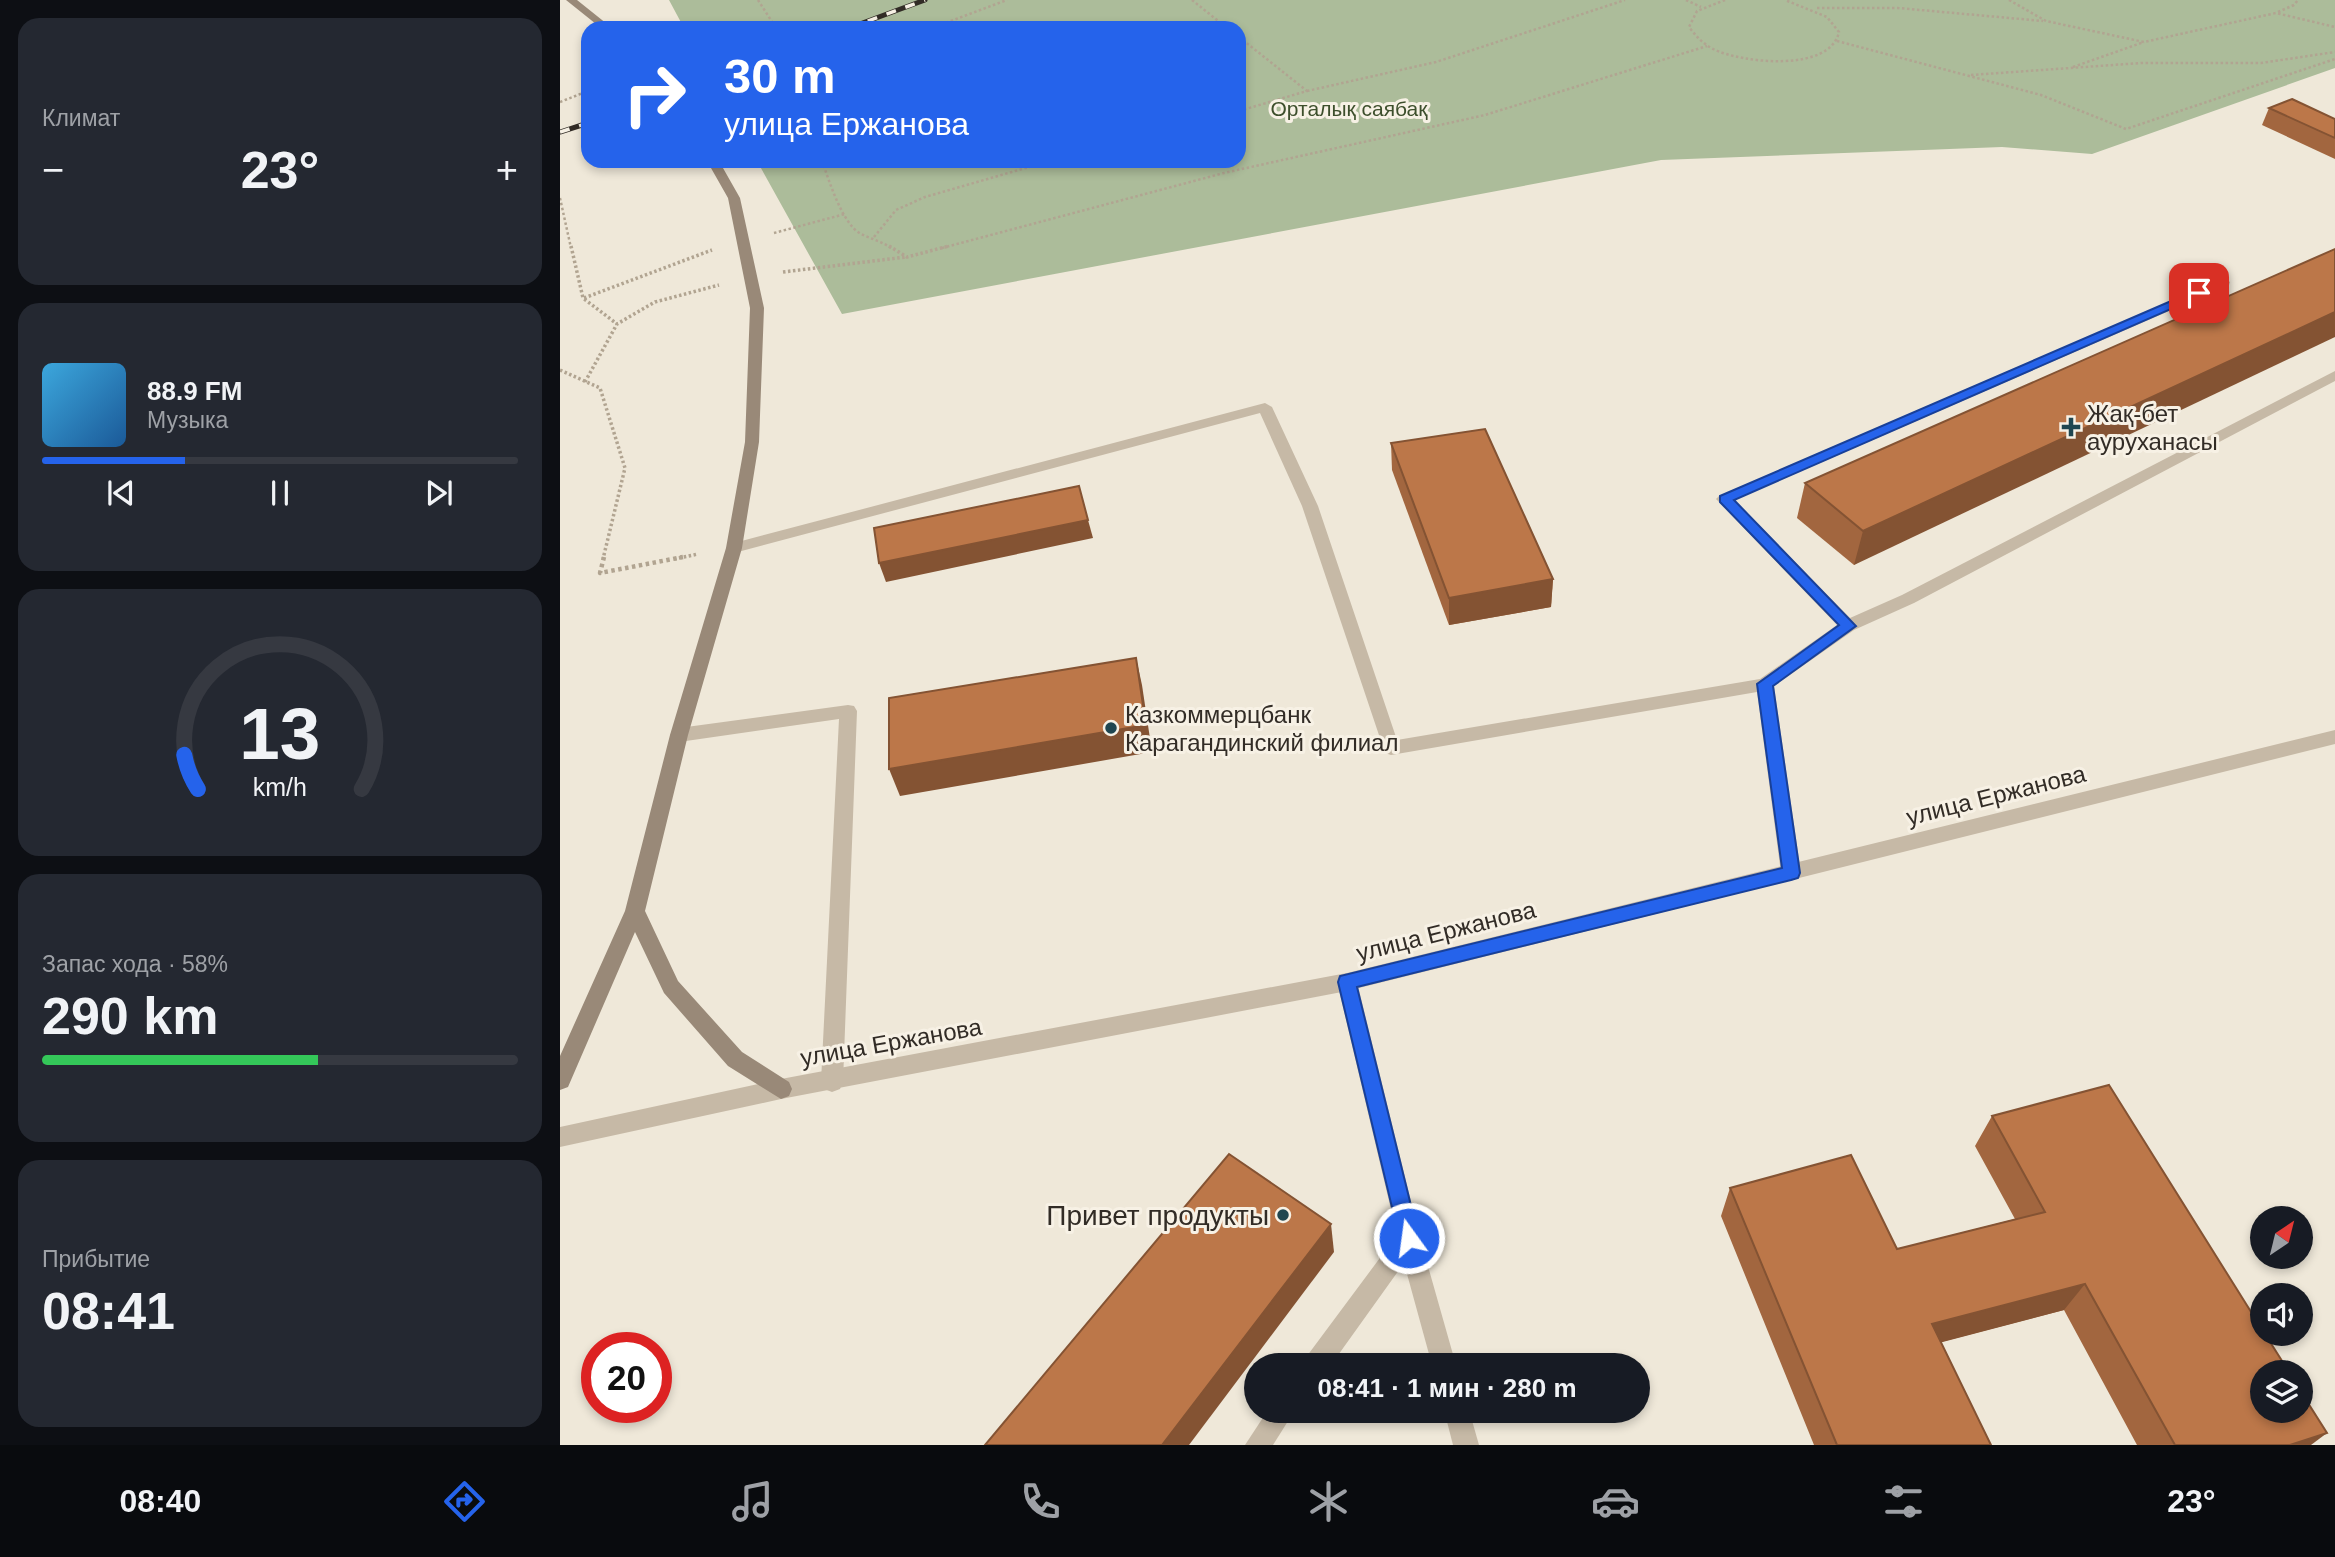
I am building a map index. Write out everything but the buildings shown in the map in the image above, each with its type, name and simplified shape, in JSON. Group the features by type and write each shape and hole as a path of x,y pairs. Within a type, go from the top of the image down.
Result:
{"main road":[{"path":"571,0 598,21"},
{"path":"560,1080 635,911 679,735 734,548 752,442 757,308 734,198 717,168"},
{"path":"635,911 671,987 735,1059 781,1089"}],"street":[{"path":"1848,626 1724,499 2224,282"},
{"path":"734,548 1265,407 1310,506 1391,748 1765,684 1848,626 1908,598 2335,375"},
{"path":"1765,684 1791,873"},
{"path":"679,735 848,711 832,1082"},
{"name":"улица Ержанова","path":"560,1137 781,1089 832,1082 1347,982 2335,737"},
{"path":"1347,982 1409,1238 1441,1353"},
{"path":"1325,1353 1409,1238"},
{"path":"1258,1445 1274,1423"},
{"path":"1460,1423 1466,1445"}],"path":[{"path":"758,0 772,21"},
{"path":"951,21 1007,0"},
{"path":"1192,0 1218,21"},
{"path":"1246,109 1307,91 1436,61 1625,0"},
{"path":"1686,0 1702,8"},
{"path":"1725,0 1702,8 1690,20 1689,27 1698,40 1707,46 1746,59 1770,61 1813,56 1828,50 1837,41 1839,31 1833,21 1813,9 1786,0"},
{"path":"2008,0 2046,21"},
{"path":"2066,70 2144,42 2276,13 2294,5 2298,0"},
{"path":"1813,9 1898,8 2046,21 2144,42"},
{"path":"2276,13 2335,27"},
{"path":"1837,41 2041,95 2126,129 2335,59"},
{"path":"1246,43 1307,91"},
{"path":"825,168 838,204 859,233 874,237 907,257 1224,173 1485,115 1707,46"},
{"path":"1967,75 2141,63 2261,63 2335,52"},
{"path":"560,102 581,94"},
{"path":"874,237 896,210 925,197 1026,168"},
{"path":"560,200 583,298 617,324"},
{"path":"774,233 845,214"},
{"path":"583,298 712,250"},
{"path":"560,370 600,388 625,468 600,573 734,548"}],"green space":[{"name":"Орталық саябақ","path":"669,0 2335,0 2335,68 2092,154 2002,147 1661,160 842,314 761,168 1246,168 1246,21 680,21"}],"railway":[{"path":"868,21 925,0"},
{"path":"560,132 581,125"}],"place":[{"name":"Жақ-бет ауруханасы","path":"2071,427"},
{"name":"Казкоммерцбанк Карагандинский филиал","path":"1111,728"},
{"name":"Привет продукты","path":"1283,1215"}],"route":[{"path":"1409,1238 1347,982 1791,873 1765,684 1848,626 1724,499 2199,293"}]}
